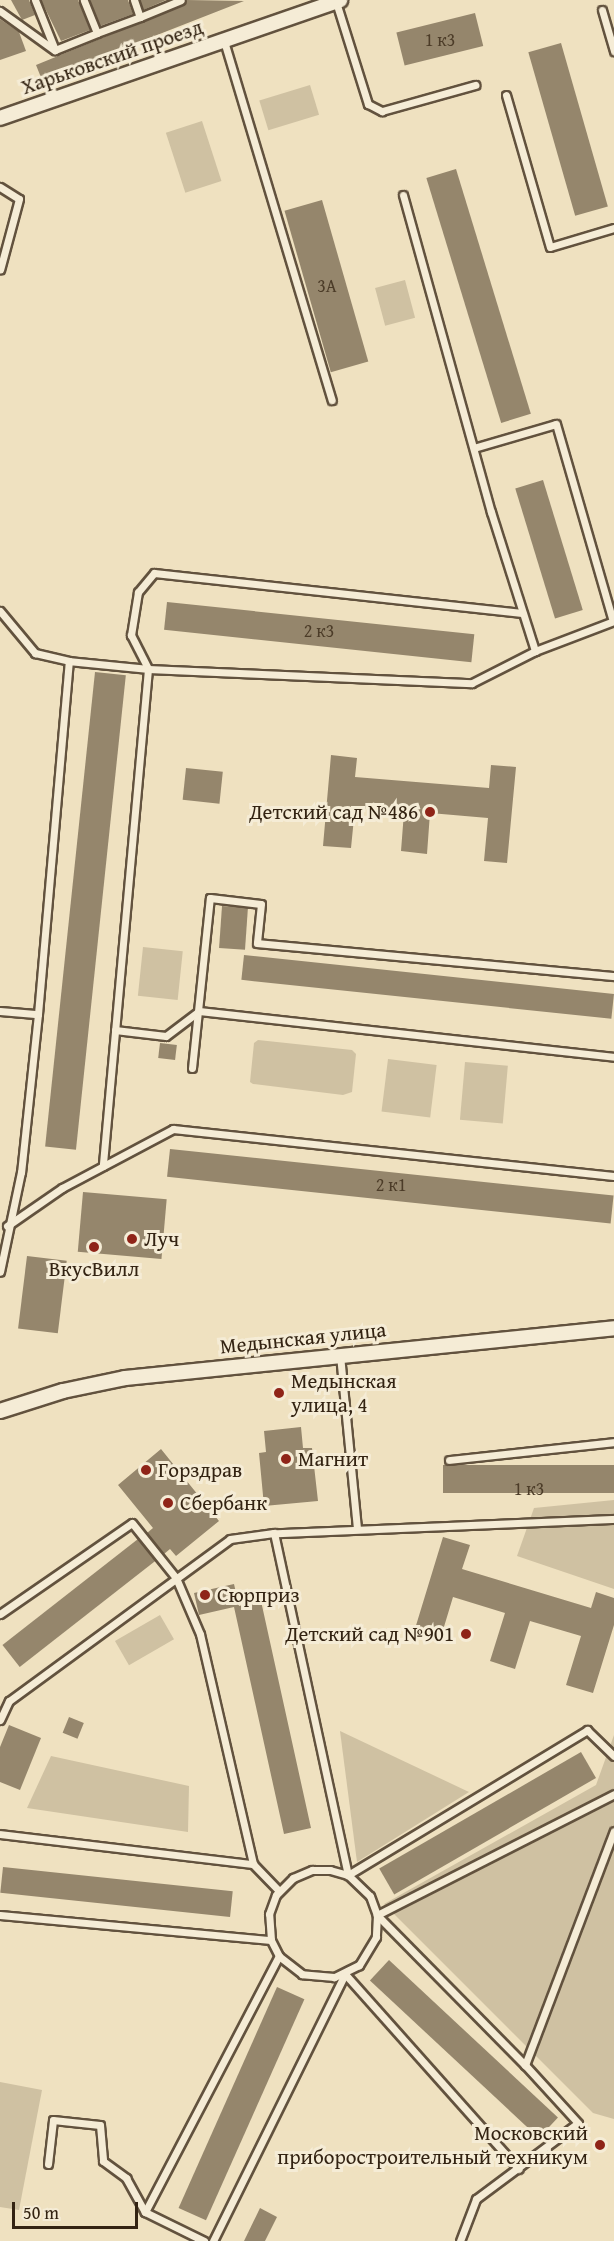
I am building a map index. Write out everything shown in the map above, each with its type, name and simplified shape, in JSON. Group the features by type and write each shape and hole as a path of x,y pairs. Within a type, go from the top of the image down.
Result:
{"street":[{"name":"Харьковский проезд","path":"0,118 338,1"},
{"name":"Медынская улица","path":"0,1411 63,1391 125,1378 614,1328"}],"lane":[{"path":"35,0 55,50"},
{"path":"84,0 97,33"},
{"path":"134,0 140,17"},
{"path":"55,50 181,0"},
{"path":"338,1 368,104 382,111 475,85"},
{"path":"602,10 614,51"},
{"path":"0,11 55,50"},
{"path":"224,40 332,400"},
{"path":"506,95 550,247 614,228"},
{"path":"0,187 19,199 0,270"},
{"path":"403,195 474,448 535,651"},
{"path":"0,611 35,653 69,661 148,669 472,683 535,651 614,621 556,424 474,448"},
{"path":"103,1166 148,669 131,635 138,592 154,573 522,613"},
{"path":"0,1272 21,1172 38,1014 69,661"},
{"path":"192,1068 210,898 261,904 257,943 614,976"},
{"path":"0,1011 38,1014"},
{"path":"115,1030 166,1036 199,1011 614,1057"},
{"path":"8,1226 62,1188 173,1129 614,1176"},
{"path":"340,1355 357,1528"},
{"path":"449,1460 614,1442"},
{"path":"0,1720 9,1701 230,1539 274,1533 357,1528 614,1519"},
{"path":"0,1614 132,1523 176,1578 200,1634 253,1864 279,1891"},
{"path":"274,1533 348,1875"},
{"path":"0,1696 9,1701"},
{"path":"348,1875 587,1730 614,1756"},
{"path":"377,1915 614,1794"},
{"path":"525,2065 614,1831"},
{"path":"0,1834 253,1864"},
{"path":"312,1870 330,1870 348,1875 370,1896 377,1915 376,1937 359,1965 345,1974 334,1977 302,1974 279,1956 271,1940 269,1914 279,1891 293,1878 312,1870"},
{"path":"0,1915 271,1940"},
{"path":"377,1915 525,2065 578,2123 476,2199 460,2241"},
{"path":"145,2212 279,1956"},
{"path":"345,1974 519,2169"},
{"path":"213,2241 345,1974"},
{"path":"48,2164 53,2120 100,2125 103,2161 126,2178 145,2212 204,2241"}],"shaded area":[{"path":"310,85 319,115 268,130 259,100"},
{"path":"202,121 221,181 185,193 166,133"},
{"path":"405,280 415,318 385,326 375,288"},
{"path":"143,947 183,951 178,1000 138,996"},
{"path":"258,1040 352,1050 356,1054 352,1092 343,1095 253,1084 250,1082 254,1043"},
{"path":"388,1059 437,1065 430,1118 382,1112"},
{"path":"465,1062 508,1066 503,1124 460,1120"},
{"path":"614,1500 614,1589 517,1556 534,1508"},
{"path":"160,1615 174,1639 129,1665 115,1641"},
{"path":"340,1731 469,1792 357,1862"},
{"path":"614,1735 614,2119 593,2113 384,1904 596,1785"},
{"path":"51,1756 189,1786 188,1832 27,1808"},
{"path":"0,2082 42,2090 19,2210 0,2207"}],"building":[{"path":"11,0 29,0 35,15 22,20"},
{"path":"41,0 78,0 90,30 61,41"},
{"path":"90,0 128,0 133,14 100,26"},
{"path":"140,0 166,0 143,10"},
{"path":"187,0 244,1 42,80 36,65 183,5"},
{"path":"475,13 483,46 405,66 396,33"},
{"path":"0,19 19,32 26,51 0,60"},
{"path":"561,43 608,206 575,216 528,52"},
{"path":"456,169 531,414 501,423 426,178"},
{"path":"322,200 368,361 331,372 285,211"},
{"path":"543,480 583,610 555,619 515,488"},
{"path":"167,602 474,634 471,662 164,630"},
{"path":"95,672 126,675 76,1150 45,1146"},
{"name":"Детский сад №486","path":"331,755 357,758 355,777 489,788 491,765 516,767 507,863 484,861 488,818 430,813 427,854 401,851 404,812 355,808 351,848 323,846"},
{"path":"186,768 223,772 219,804 183,800"},
{"path":"222,906 248,908 245,950 219,948"},
{"path":"244,955 614,994 611,1019 241,980"},
{"path":"160,1043 177,1045 175,1060 158,1058"},
{"path":"170,1149 614,1196 611,1223 167,1177"},
{"path":"83,1192 167,1199 161,1259 78,1252"},
{"path":"27,1256 67,1261 58,1333 18,1328"},
{"path":"301,1427 303,1448 312,1448 318,1501 264,1506 259,1453 266,1452 264,1431"},
{"name":"Сбербанк","path":"161,1449 219,1521 176,1556 170,1549 164,1554 147,1533 153,1528 118,1485"},
{"path":"443,1465 614,1465 614,1493 443,1493"},
{"path":"443,1537 470,1545 462,1569 591,1608 596,1592 614,1598 614,1625 593,1693 566,1685 581,1636 530,1621 515,1669 490,1661 505,1613 453,1597 440,1640 414,1632"},
{"path":"138,1539 155,1561 20,1667 2,1645"},
{"path":"234,1584 239,1606 261,1601 311,1828 284,1834 234,1607 199,1615 194,1593"},
{"path":"69,1717 84,1723 77,1739 63,1733"},
{"path":"9,1725 41,1738 20,1790 0,1782 0,1747"},
{"path":"581,1752 596,1778 394,1894 379,1868"},
{"path":"3,1867 233,1891 230,1917 0,1893"},
{"path":"389,1960 558,2118 539,2138 370,1980"},
{"path":"277,1987 304,1999 206,2220 179,2208"},
{"path":"260,2208 277,2217 265,2241 244,2241"}],"place":[{"name":"Детский сад №486","path":"430,812"},
{"name":"Луч","path":"132,1239"},
{"name":"ВкусВилл","path":"94,1247"},
{"name":"Медынская улица, 4","path":"279,1393"},
{"name":"Магнит","path":"286,1459"},
{"name":"Горздрав","path":"146,1470"},
{"name":"Сбербанк","path":"168,1503"},
{"name":"Сюрприз","path":"205,1595"},
{"name":"Детский сад №901","path":"466,1634"},
{"name":"Московский приборостроительный техникум","path":"600,2145"}]}
